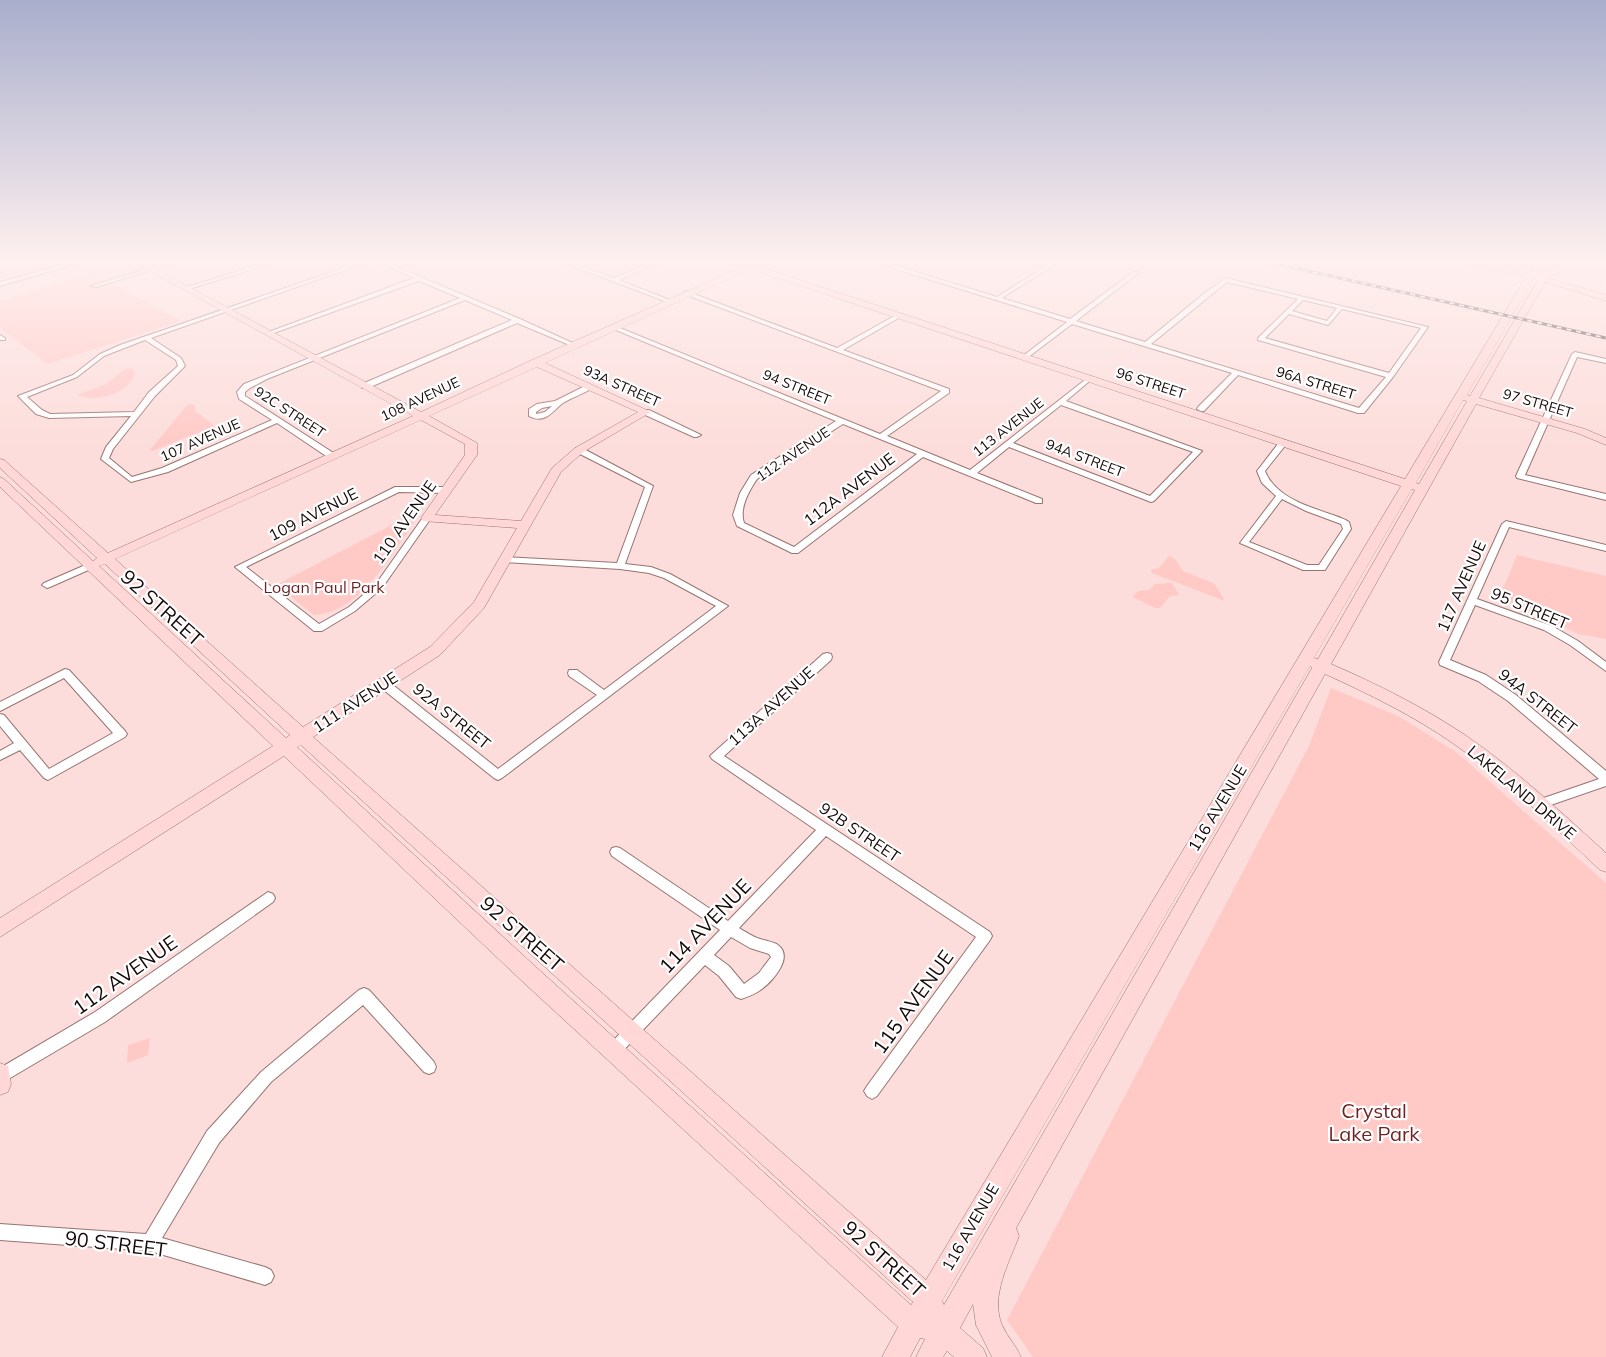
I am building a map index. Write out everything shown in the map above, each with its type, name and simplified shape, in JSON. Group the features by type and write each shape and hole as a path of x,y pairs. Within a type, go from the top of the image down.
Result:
{"main road":[{"path":"253,324 420,416"},
{"name":"108 AVENUE","path":"98,562 619,324"},
{"name":"96 STREET","path":"928,324 1423,489"},
{"name":"116 AVENUE","path":"929,1357 1027,1186 1314,663 1408,484 1502,324"},
{"name":"116 AVENUE","path":"895,1357 1217,806 1314,663 1423,489 1516,324"},
{"name":"93A STREET","path":"535,362 646,412"},
{"name":"97 STREET","path":"1460,396 1546,421 1606,442"},
{"name":"111 AVENUE","path":"0,928 435,651 479,605 556,470 579,450 646,412"},
{"name":"110 AVENUE","path":"420,416 471,443 471,455 427,518"},
{"name":"92 STREET","path":"0,462 98,562"},
{"name":"92 STREET","path":"0,481 98,562 295,741 613,1051 914,1324 944,1331"},
{"path":"427,518 524,525"},
{"name":"LAKELAND DRIVE","path":"1314,663 1382,694 1443,729 1503,772 1606,864"},
{"name":"92 STREET","path":"295,741 458,878 632,1031 928,1299 944,1331"},
{"path":"0,1075 0,1084"},
{"path":"1008,1357 987,1324 985,1296 1027,1186"},
{"path":"944,1331 974,1357"}],"street":[{"path":"145,337 179,359 182,366 135,414 49,417 22,396 75,376 107,352 145,337 183,324"},
{"path":"269,333 293,324"},
{"path":"315,358 399,324"},
{"path":"365,386 508,324"},
{"path":"528,324 574,345"},
{"path":"770,324 946,391 882,436"},
{"path":"838,350 883,324"},
{"path":"1025,357 1067,324"},
{"name":"96A STREET","path":"1078,324 1361,411 1391,376"},
{"path":"1146,345 1170,324"},
{"path":"1275,324 1260,339 1391,376 1425,327 1414,324"},
{"name":"94 STREET","path":"613,327 971,473"},
{"path":"1606,361 1575,354 1520,476 1606,497"},
{"name":"92C STREET","path":"315,358 241,392 242,397 332,456"},
{"path":"1201,409 1236,373"},
{"name":"113 AVENUE","path":"971,473 1090,378"},
{"path":"557,403 590,387"},
{"name":"94A STREET","path":"1009,444 1151,500 1198,451 1061,402"},
{"name":"93A STREET","path":"646,412 697,435"},
{"name":"107 AVENUE","path":"135,414 109,449 105,459 131,480 165,470 278,420"},
{"name":"112 AVENUE","path":"795,551 740,524 737,515 744,493 754,477 843,420"},
{"path":"1280,496 1244,543 1306,568 1322,568 1347,529 1345,522 1280,496 1263,480 1261,471 1284,442"},
{"path":"579,450 649,486 620,566"},
{"name":"112A AVENUE","path":"795,551 923,453"},
{"name":"113 AVENUE","path":"971,473 1039,501"},
{"name":"109 AVENUE","path":"318,629 240,567 398,489 447,490"},
{"name":"110 AVENUE","path":"318,629 352,609 379,586 427,518"},
{"name":"117 AVENUE","path":"1444,662 1506,524 1606,548"},
{"path":"505,560 620,566 651,570 668,576 723,606 603,695 573,673"},
{"path":"47,585 98,562"},
{"name":"95 STREET","path":"1471,600 1548,628 1574,643 1606,667"},
{"name":"113A AVENUE","path":"716,756 826,657"},
{"name":"94A STREET","path":"1444,662 1482,678 1512,698 1606,780"},
{"path":"0,707 65,673 121,735 48,775 0,718"},
{"name":"92A STREET","path":"384,684 498,775 603,695"},
{"path":"0,756 22,744"},
{"name":"92B STREET","path":"716,756 985,936"},
{"path":"1539,804 1606,780"},
{"name":"114 AVENUE","path":"613,1051 825,828"},
{"path":"616,852 729,929 755,944 773,949 778,955 777,962 757,985 750,991 741,992 724,971 704,956"},
{"name":"112 AVENUE","path":"0,1075 100,1017 268,898"},
{"name":"115 AVENUE","path":"872,1091 985,936"},
{"path":"150,1243 213,1137 266,1077 364,995 429,1067"},
{"name":"90 STREET","path":"0,1232 150,1243 265,1276"}],"green space":[{"path":"0,324 171,324 48,364 0,328"},
{"path":"132,368 135,372 132,380 111,395 93,398 77,395 106,384 125,369"},
{"path":"188,404 195,405 195,411 215,426 150,450"},
{"name":"Logan Paul Park","path":"411,515 417,518 386,563 361,592 347,604 314,615 276,585"},
{"path":"1517,555 1606,576 1606,639 1579,634 1499,599"},
{"path":"1169,556 1175,559 1183,571 1215,584 1225,601 1152,573 1151,570 1159,568"},
{"path":"1172,583 1179,595 1170,596 1160,608 1155,608 1133,597 1138,591 1150,590 1155,584"},
{"name":"Crystal Lake Park","path":"1331,688 1398,716 1456,752 1606,883 1606,1357 1033,1357 1007,1320 1309,746"},
{"path":"150,1038 148,1055 127,1063 128,1045"}],"railway":[{"path":"1545,324 1606,338"}]}
